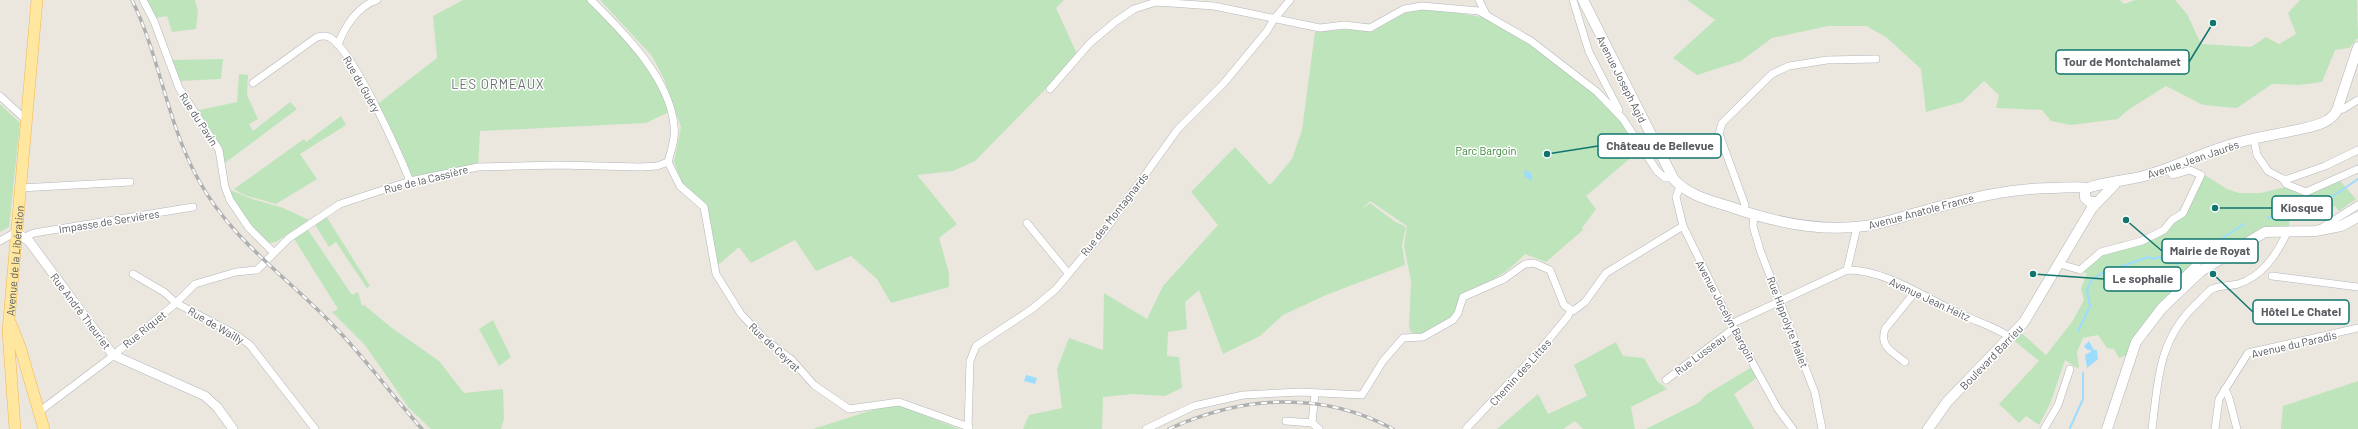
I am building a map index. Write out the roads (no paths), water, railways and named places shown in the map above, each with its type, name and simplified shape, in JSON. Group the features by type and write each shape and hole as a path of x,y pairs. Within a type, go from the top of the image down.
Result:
{"main road":[{"name":"Avenue de la Libération","path":"15,429 8,330 20,235 20,188 25,119 37,0"},
{"name":"Avenue Joseph Agid","path":"1583,0 1673,178"},
{"path":"2337,110 2358,47"},
{"name":"Avenue Jean Jaurès","path":"2092,195 2115,184 2167,169 2224,146 2320,124 2333,116 2337,110"},
{"name":"Avenue Anatole France","path":"1673,178 1680,186 1705,198 1749,213 1812,226 1857,227 1888,221 1990,193 2058,188 2092,195"},
{"name":"Boulevard Barrieu","path":"1928,429 1947,402 2011,338 2030,313 2060,264 2084,219 2092,195"},
{"path":"2107,429 2136,342 2162,308 2210,264 2250,239 2265,232 2315,231 2341,226 2358,217"},
{"path":"10,321 40,411 44,429"},
{"path":"9,358 14,351 21,354"}],"street":[{"name":"Rue du Pavin","path":"143,0 154,21 179,88 219,150 230,200 249,228 273,252"},
{"name":"Rue du Guéry","path":"377,0 366,3 350,21 338,45 365,86 393,142 410,181"},
{"path":"592,0 648,62 658,78 674,126 668,162"},
{"name":"Rue des Montagnards","path":"968,428 970,362 976,346 1032,309 1056,289 1068,272 1106,229 1178,129 1224,83 1267,31 1274,19 1290,0"},
{"path":"1479,0 1486,14"},
{"path":"1573,0 1589,52 1623,119 1657,171 1664,178 1673,178"},
{"path":"1050,89 1090,43 1115,22 1134,9 1156,2 1214,6 1320,28 1344,25 1370,28 1404,9 1422,6 1479,11 1486,14 1531,41 1578,75 1623,119"},
{"path":"253,83 323,35 330,37 338,45"},
{"name":"Rue Hippolyte Mallet","path":"1822,429 1815,393 1760,250 1749,213 1719,134 1722,123 1772,74 1789,66 1827,60 1876,59"},
{"path":"0,96 25,119"},
{"path":"2337,110 2344,109 2358,100"},
{"path":"2254,140 2262,164 2268,171 2283,179 2286,184 2310,192 2358,169"},
{"path":"2283,179 2288,179 2325,166 2358,150"},
{"name":"Rue de la Cassière","path":"257,270 273,252 289,238 332,208 410,181 478,167 558,165 640,167 668,162"},
{"name":"Rue de Ceyrat","path":"668,162 680,186 704,207 715,268 722,285 742,314 764,339 792,360 814,385 849,409 886,402 899,402 968,428"},
{"path":"2060,264 2080,270 2101,252 2142,241 2164,230 2172,220 2183,213 2201,175 2191,170 2173,175 2167,169"},
{"path":"20,188 130,182"},
{"name":"Avenue Jocelyn Bargoin","path":"1680,186 1676,197 1683,226 1733,326 1778,409 1793,429"},
{"path":"2315,231 2358,205"},
{"name":"Impasse de Servières","path":"0,241 20,235 193,207"},
{"path":"1027,223 1068,272"},
{"path":"1146,429 1194,406 1244,395 1315,393 1362,395 1383,361 1403,338 1422,337 1453,320 1458,313 1464,297 1504,279 1525,264 1534,263 1550,270 1564,305 1570,311 1575,310 1585,302 1606,273 1683,226"},
{"path":"1847,270 1857,227"},
{"path":"2152,429 2159,370 2170,337 2176,326 2212,289 2242,282 2262,270 2282,244 2287,232"},
{"name":"Rue André Theuriet","path":"20,235 113,355 205,396 217,407 233,429"},
{"path":"2176,294 2176,285 2199,262 2200,249"},
{"name":"Rue Riquet","path":"40,411 113,355 176,303 195,284 236,272 257,270"},
{"name":"Avenue Jean Heitz","path":"1733,326 1780,300 1847,270 1872,272 2011,338"},
{"name":"Rue de Wailly","path":"133,274 164,292 176,303 235,334 250,345 315,429"},
{"path":"2272,276 2358,287"},
{"path":"1905,362 1886,347 1883,337 1885,330 1915,292"},
{"name":"Chemin des Littes","path":"1466,429 1540,350 1568,316 1570,311"},
{"name":"Rue Lusseau","path":"1666,380 1733,326"},
{"name":"Avenue du Paradis","path":"2215,429 2216,408 2225,389 2248,353 2357,331"},
{"path":"2044,429 2058,405 2070,369"},
{"path":"2225,389 2229,398 2236,429"},
{"path":"1312,423 1315,393"},
{"path":"1286,421 1312,423 1319,429"}],"water":[{"path":"1524,170 1531,173 1532,181 1525,177"},
{"path":"2089,341 2094,350 2097,350 2098,359 2087,368 2085,355 2092,351 2086,349 2084,346"},
{"path":"1026,375 1037,378 1035,384 1024,381"}],"waterway":[{"path":"2268,218 2316,205 2327,200 2358,179"},
{"path":"2202,252 2244,224"},
{"path":"2078,331 2090,306 2087,290 2091,281 2100,274 2148,257 2153,259 2158,257 2176,264 2198,254"},
{"path":"2070,428 2083,399 2083,373"}],"railway":[{"path":"132,0 150,44 171,113 187,158 211,200 241,237 312,304 341,334 422,429"},
{"path":"1169,429 1197,418 1225,410 1253,404 1281,402 1310,403 1338,408 1366,416 1393,429"}],"place":[{"name":"Tour de Montchalamet","path":"2213,23"},
{"name":"Château de Bellevue","path":"1547,154"},
{"name":"Kiosque","path":"2215,208"},
{"name":"Mairie de Royat","path":"2126,220"},
{"name":"Le sophalie","path":"2033,274"},
{"name":"Hôtel Le Chatel","path":"2213,274"}],"district":[{"name":"LES ORMEAUX","path":"498,84"}],"park label":[{"name":"Parc Bargoin","path":"1486,150"}]}
